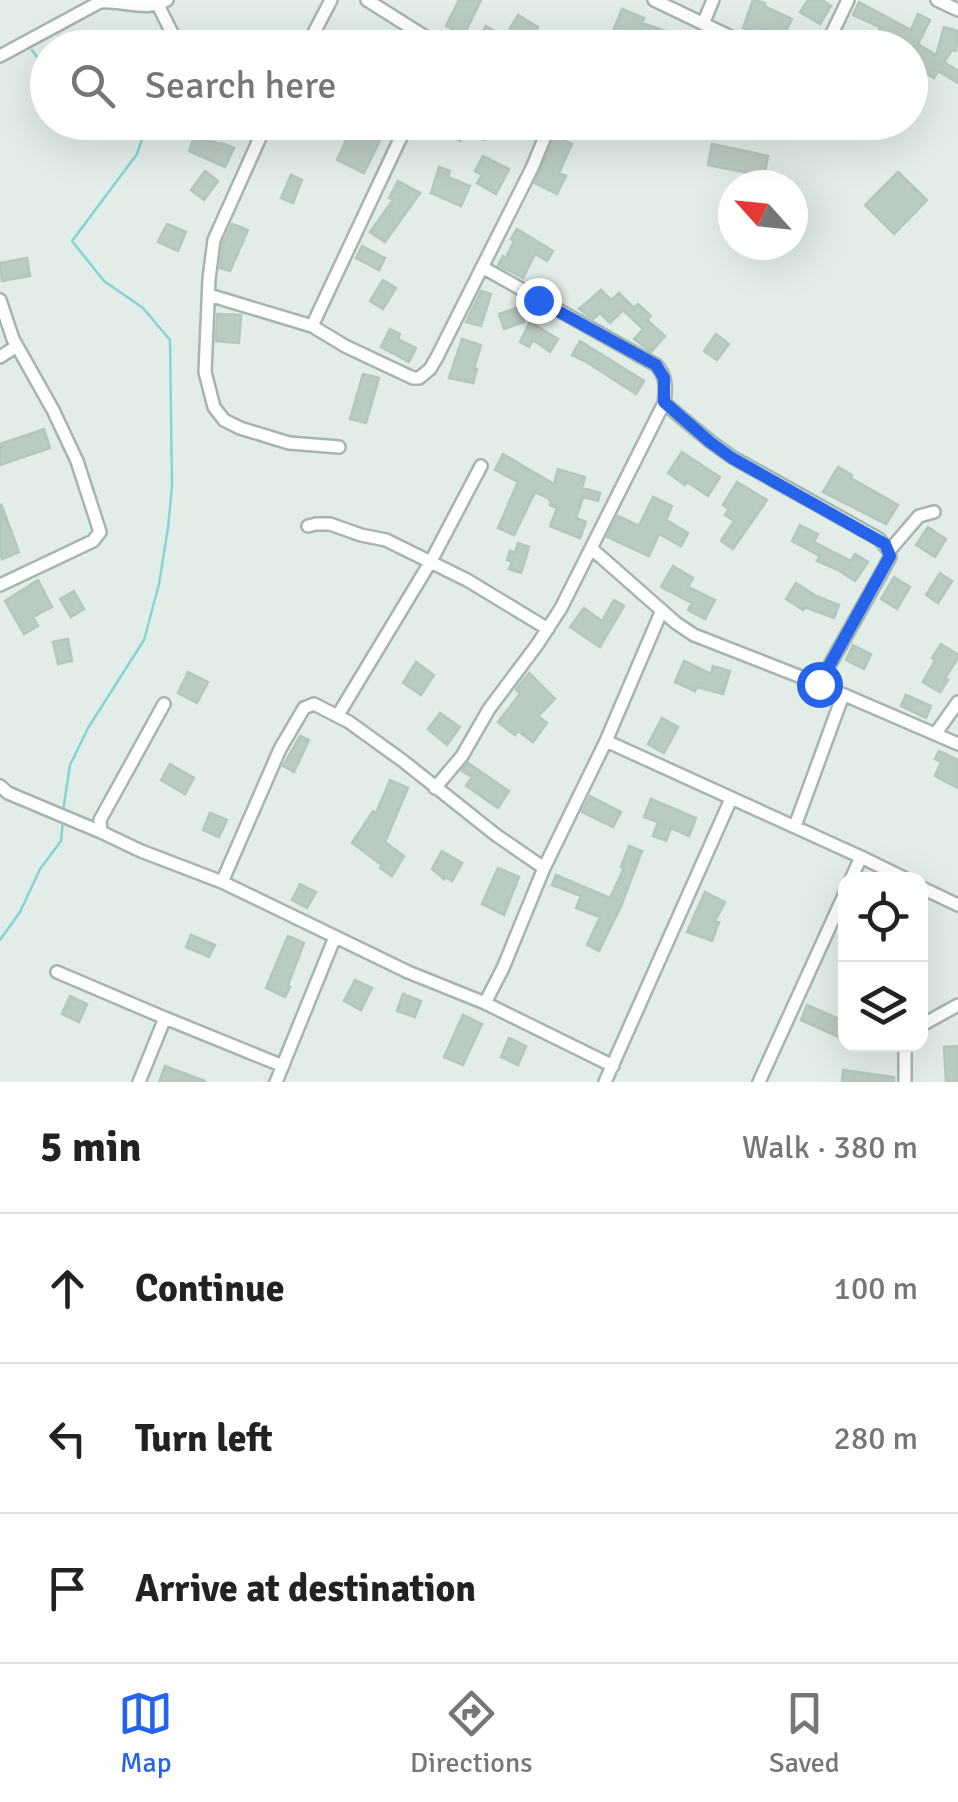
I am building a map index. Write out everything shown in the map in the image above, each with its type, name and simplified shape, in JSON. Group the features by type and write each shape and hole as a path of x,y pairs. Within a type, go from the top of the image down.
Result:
{"street":[{"path":"48,30 110,0 140,6 162,2 171,30"},
{"path":"316,30 332,0"},
{"path":"366,0 414,30"},
{"path":"654,0 716,30"},
{"path":"703,24 713,0"},
{"path":"834,30 848,0"},
{"path":"937,0 958,10"},
{"path":"0,56 30,40"},
{"path":"259,140 214,240 204,372 218,415 240,428 289,444 339,447"},
{"path":"312,326 400,140"},
{"path":"209,295 312,326 345,346 419,378 430,369 543,140"},
{"path":"435,788 462,756 489,710 562,608 664,402 664,378 656,365 482,267"},
{"path":"0,300 17,346 77,461 100,532 93,541 0,585"},
{"path":"0,357 17,346"},
{"path":"664,402 732,458 879,538 889,551 882,572 819,684"},
{"path":"338,715 431,562 481,466"},
{"path":"889,551 919,516 934,512"},
{"path":"308,526 330,524 386,540 467,580 548,629"},
{"path":"592,549 694,635 958,744"},
{"path":"485,1003 662,610"},
{"path":"795,826 842,695"},
{"path":"936,733 958,702"},
{"path":"101,832 100,820 164,704"},
{"path":"222,882 280,749 304,708 314,704 338,715 403,761 496,836 544,868"},
{"path":"606,740 890,872"},
{"path":"0,786 141,852 222,882 613,1066"},
{"path":"606,1082 731,799"},
{"path":"854,872 861,857"},
{"path":"928,890 958,905"},
{"path":"759,1082 838,909"},
{"path":"276,1082 335,937"},
{"path":"58,972 283,1066"},
{"path":"928,1022 958,1005"},
{"path":"139,1082 165,1018"},
{"path":"905,1052 906,1082"}],"building":[{"path":"459,0 481,0 466,30 446,26"},
{"path":"753,0 792,19 786,30 743,28"},
{"path":"808,0 822,0 831,6 820,24 800,12"},
{"path":"859,2 911,30 879,30 880,27 853,15"},
{"path":"622,9 644,18 642,23 663,30 613,30"},
{"path":"918,14 930,20 925,30 911,30"},
{"path":"518,15 538,27 536,30 509,30"},
{"path":"944,27 958,31 956,51 952,50 944,62 958,71 958,83 938,71 934,78 928,74 928,50 936,55"},
{"path":"193,140 234,148 225,167 189,151"},
{"path":"346,140 380,140 364,173 337,160"},
{"path":"554,140 572,144 559,173 566,176 557,194 535,183"},
{"path":"712,144 768,156 765,170 708,165"},
{"path":"483,156 509,169 496,194 477,183 482,175 475,171"},
{"path":"439,167 450,171 448,177 470,186 461,206 431,193"},
{"path":"205,171 218,181 204,200 191,190"},
{"path":"898,172 927,200 894,234 865,205"},
{"path":"291,175 302,180 293,203 281,198"},
{"path":"398,181 420,193 385,242 370,232 393,200 389,198"},
{"path":"167,224 186,232 178,251 158,242"},
{"path":"232,224 248,230 230,271 220,268 223,243"},
{"path":"517,229 553,251 547,261 535,254 523,278 498,265 503,256 506,258"},
{"path":"362,246 385,258 379,270 356,258"},
{"path":"27,258 30,276 2,281 0,263"},
{"path":"383,280 396,288 383,309 370,301"},
{"path":"601,290 611,300 619,293 634,308 638,304 651,316 647,320 665,336 651,352 634,339 643,329 623,310 610,323 600,313 593,319 579,309"},
{"path":"481,291 491,294 481,326 466,322"},
{"path":"519,307 524,322 504,329 499,314"},
{"path":"217,314 241,315 239,343 216,341"},
{"path":"530,322 558,339 550,352 533,340 529,347 520,342"},
{"path":"390,329 400,334 398,339 416,348 409,362 381,347"},
{"path":"716,334 729,344 717,360 704,351"},
{"path":"462,339 481,345 473,383 449,378"},
{"path":"580,341 644,381 636,394 572,355"},
{"path":"363,374 379,378 366,423 350,419"},
{"path":"44,429 50,448 0,465 0,444"},
{"path":"682,452 720,477 708,496 668,473"},
{"path":"503,454 554,484 558,469 585,477 582,488 600,493 598,501 583,497 576,518 586,522 580,538 550,526 557,508 535,492 514,535 498,528 518,482 495,470"},
{"path":"838,467 898,505 886,524 823,492"},
{"path":"737,482 767,500 733,549 721,541 734,521 725,515 729,509 723,505"},
{"path":"653,497 672,506 666,520 688,533 681,546 659,534 649,556 607,537 618,516 639,526"},
{"path":"1,504 19,552 2,559 0,554"},
{"path":"800,525 818,534 814,542 851,561 855,554 868,562 855,581 817,561 820,556 792,541"},
{"path":"928,527 946,539 935,557 916,545"},
{"path":"518,543 529,547 521,573 509,569 512,562 507,560"},
{"path":"673,566 693,578 688,587 715,600 705,619 688,610 692,603 661,587"},
{"path":"940,573 952,581 938,603 926,595"},
{"path":"894,577 910,587 897,609 881,599"},
{"path":"38,580 52,607 33,617 38,626 24,634 5,601"},
{"path":"796,583 839,605 834,618 805,607 803,610 786,599"},
{"path":"74,591 84,609 71,617 60,599"},
{"path":"614,600 624,606 600,647 570,627 584,608 602,621"},
{"path":"68,639 72,661 58,664 53,642"},
{"path":"941,644 958,658 940,692 923,682"},
{"path":"853,645 871,654 864,669 846,660"},
{"path":"684,661 711,674 713,666 730,671 723,694 697,687 695,691 675,682"},
{"path":"416,662 434,675 421,695 403,683"},
{"path":"188,672 208,682 197,703 178,693"},
{"path":"529,673 555,699 538,716 547,723 533,742 498,722 520,694 516,689"},
{"path":"906,695 931,706 926,718 901,706"},
{"path":"440,713 460,727 447,745 428,729"},
{"path":"662,718 678,727 664,753 648,744"},
{"path":"300,736 309,740 294,772 283,766"},
{"path":"939,751 958,760 958,788 935,776 941,762 935,759"},
{"path":"468,763 509,791 498,808 466,786 472,777 462,771"},
{"path":"170,764 194,778 185,794 161,780"},
{"path":"390,780 408,788 385,842 404,856 392,876 352,843 373,811 376,813"},
{"path":"590,796 621,812 613,827 582,812"},
{"path":"651,799 696,818 689,836 671,828 666,841 653,836 658,822 644,817"},
{"path":"210,813 227,820 219,837 203,830"},
{"path":"629,846 642,851 599,951 587,945 600,917 576,908 581,896 552,885 556,875 610,898"},
{"path":"442,851 462,863 452,881 432,869"},
{"path":"498,868 519,877 504,915 482,904"},
{"path":"300,884 316,892 307,908 292,900"},
{"path":"705,892 725,902 715,921 719,922 712,941 687,932"},
{"path":"191,935 215,945 209,957 186,947"},
{"path":"288,936 304,943 285,997 266,988"},
{"path":"355,980 372,988 361,1010 344,1001"},
{"path":"403,994 421,1001 415,1017 397,1011"},
{"path":"70,996 87,1004 79,1022 62,1014"},
{"path":"807,1005 838,1019 838,1037 801,1020"},
{"path":"463,1015 482,1024 463,1065 444,1057"},
{"path":"509,1038 526,1046 518,1065 501,1057"},
{"path":"958,1046 958,1082 946,1082 944,1047"},
{"path":"165,1066 205,1081 205,1082 159,1082"},
{"path":"843,1070 894,1077 894,1082 842,1082"}],"waterway":[{"path":"63,811 70,765 88,728 144,640 168,528 172,486 170,340 143,308 104,281 72,241 137,154 142,140"},
{"path":"0,940 20,912 40,869 61,841 63,819"}],"route":[{"path":"538,300 656,365 664,378 664,402 732,458 885,544 890,556 819,684"}]}
